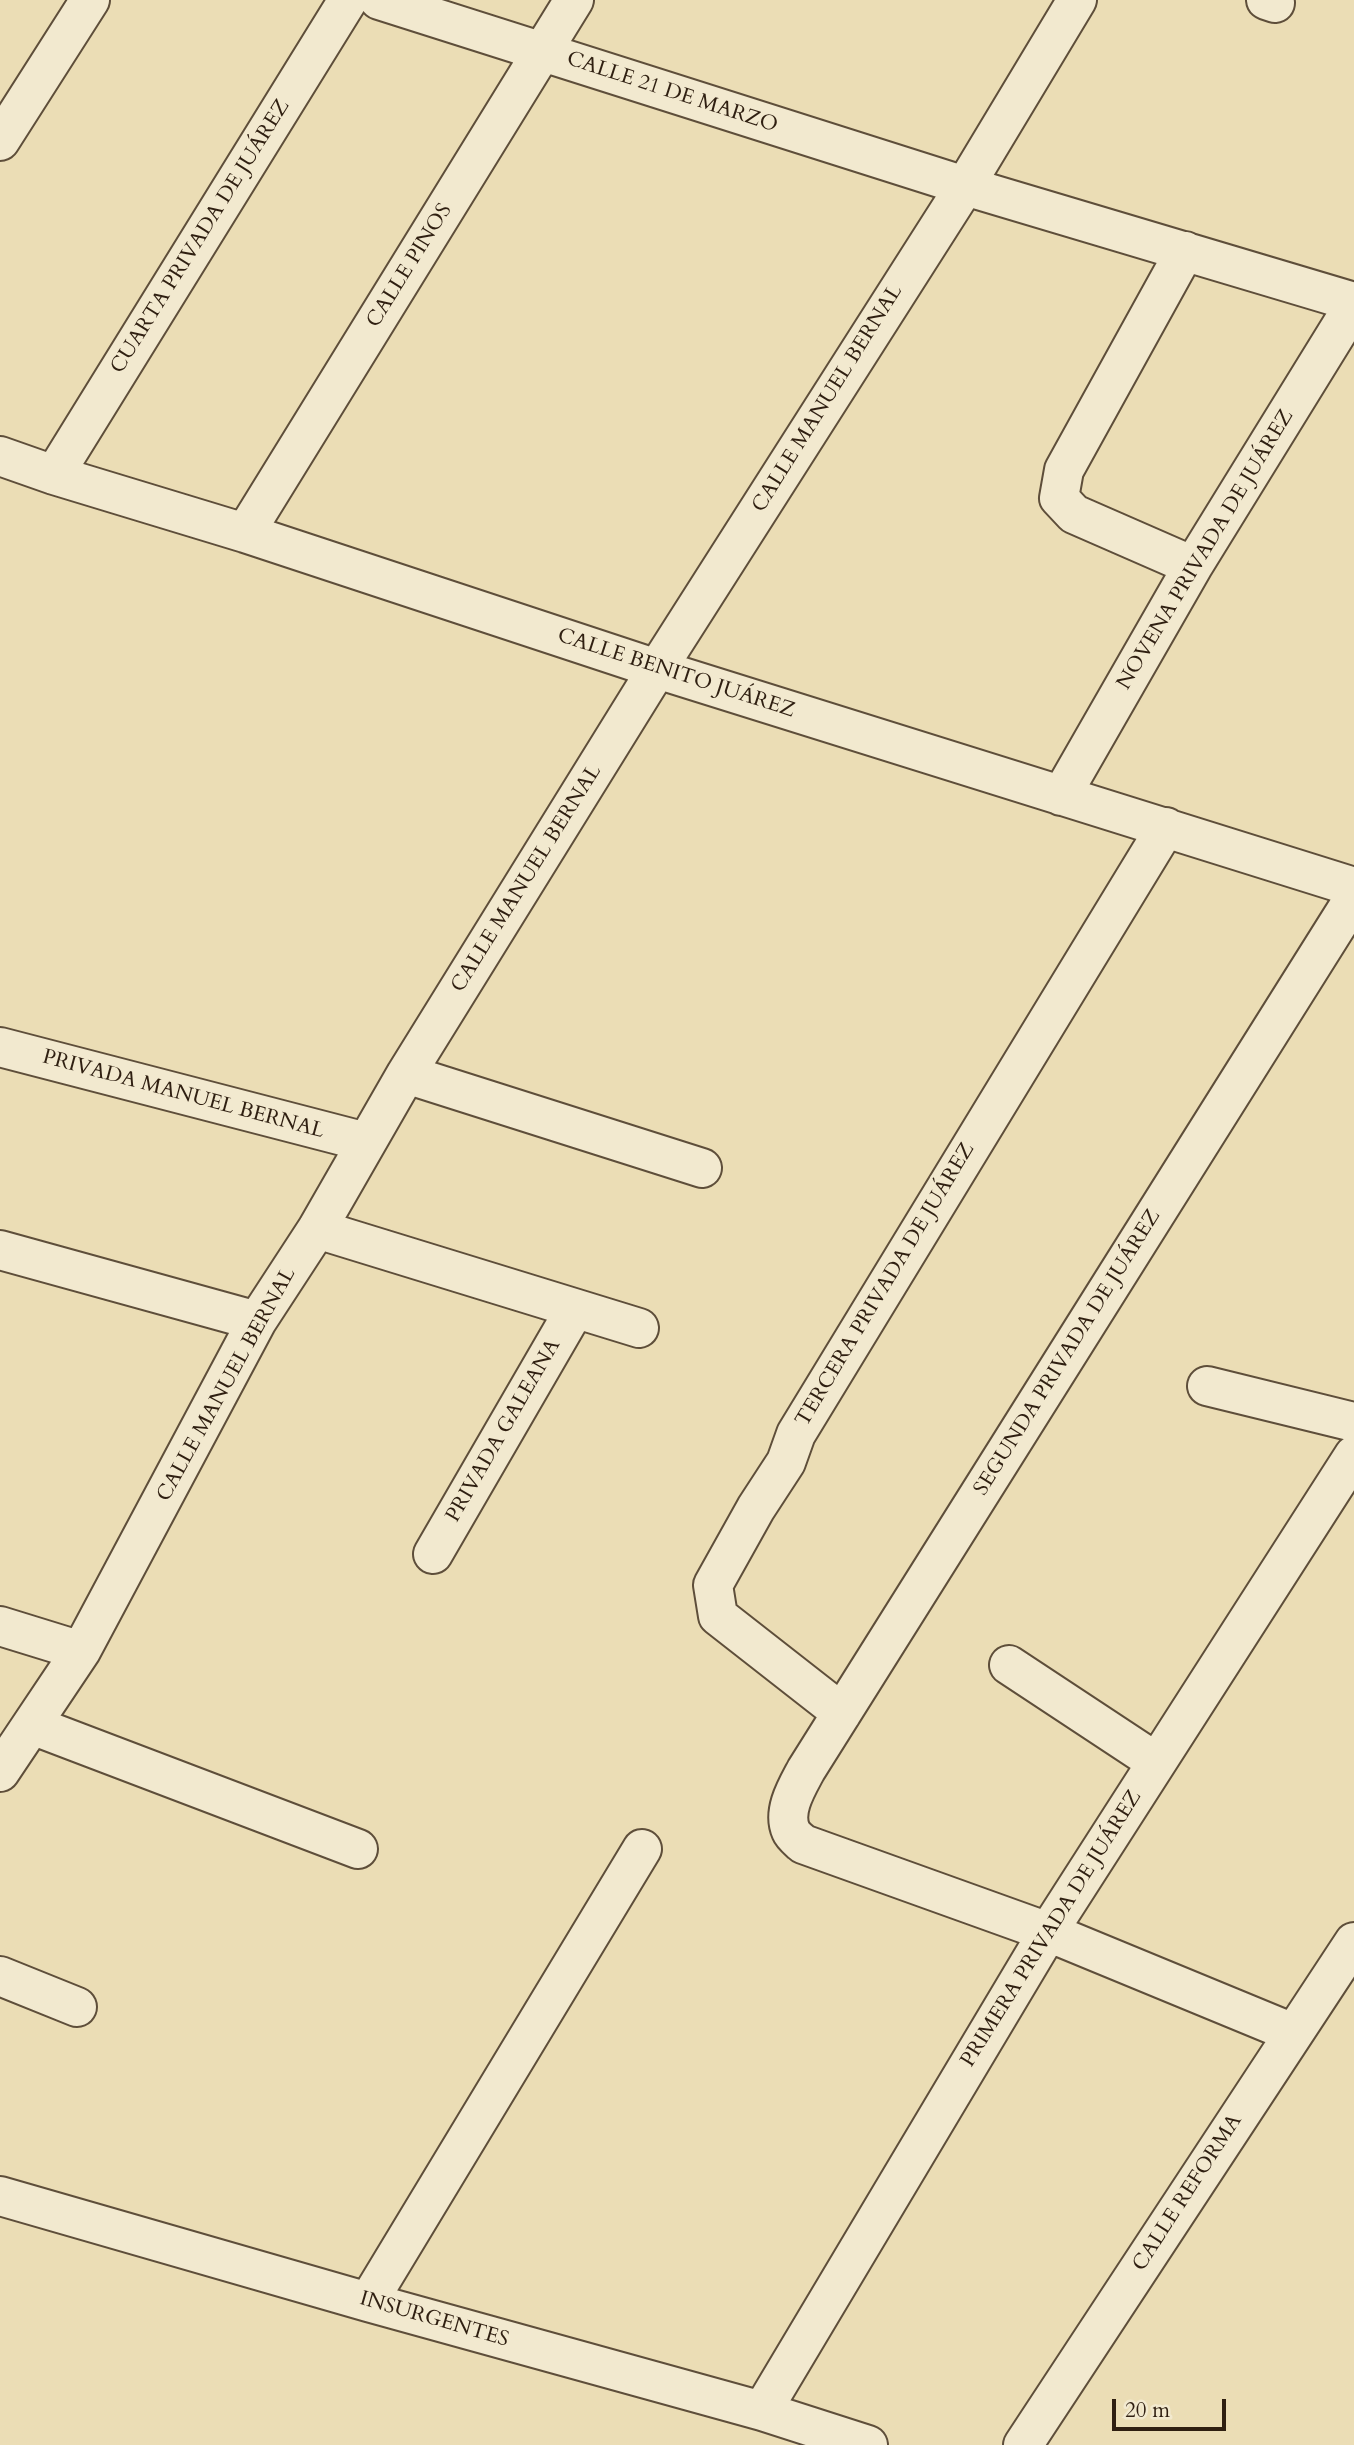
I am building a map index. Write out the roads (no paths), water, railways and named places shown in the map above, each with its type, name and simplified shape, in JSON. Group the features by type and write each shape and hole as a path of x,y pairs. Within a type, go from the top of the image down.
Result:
{"street":[{"path":"0,141 89,0"},
{"name":"CUARTA PRIVADA DE JUÁREZ","path":"54,475 348,0"},
{"name":"CALLE 21 DE MARZO","path":"379,0 965,186"},
{"name":"CALLE PINOS","path":"246,533 574,0"},
{"name":"CALLE MANUEL BERNAL","path":"0,1772 81,1651 257,1321 317,1229 406,1074 657,669 965,186 1077,0"},
{"name":"NOVENA PRIVADA DE JUÁREZ","path":"965,186 1354,304 1193,566 1061,796"},
{"path":"1185,251 1064,470 1059,498 1074,514 1193,566"},
{"name":"CALLE BENITO JUÁREZ","path":"0,456 246,533 657,669 1354,887"},
{"name":"TERCERA PRIVADA DE JUÁREZ","path":"842,1713 718,1616 713,1585 756,1508 786,1462 796,1434 1166,827"},
{"name":"SEGUNDA PRIVADA DE JUÁREZ","path":"1048,1932 803,1844 791,1832 789,1811 794,1793 1354,898"},
{"name":"PRIVADA MANUEL BERNAL","path":"0,1047 366,1142"},
{"path":"406,1074 702,1168"},
{"path":"317,1229 639,1328"},
{"path":"0,1250 257,1321"},
{"name":"PRIVADA GALEANA","path":"433,1554 575,1309"},
{"path":"1207,1386 1354,1422"},
{"name":"PRIMERA PRIVADA DE JUÁREZ","path":"762,2411 1048,1932 1354,1455"},
{"path":"0,1626 81,1651"},
{"path":"1009,1665 1156,1762"},
{"path":"32,1725 358,1849"},
{"path":"368,2302 642,1849"},
{"path":"1048,1932 1293,2033"},
{"name":"CALLE REFORMA","path":"1023,2445 1354,1942"},
{"path":"0,1976 77,2007"},
{"name":"INSURGENTES","path":"0,2196 762,2411 868,2445"}]}
